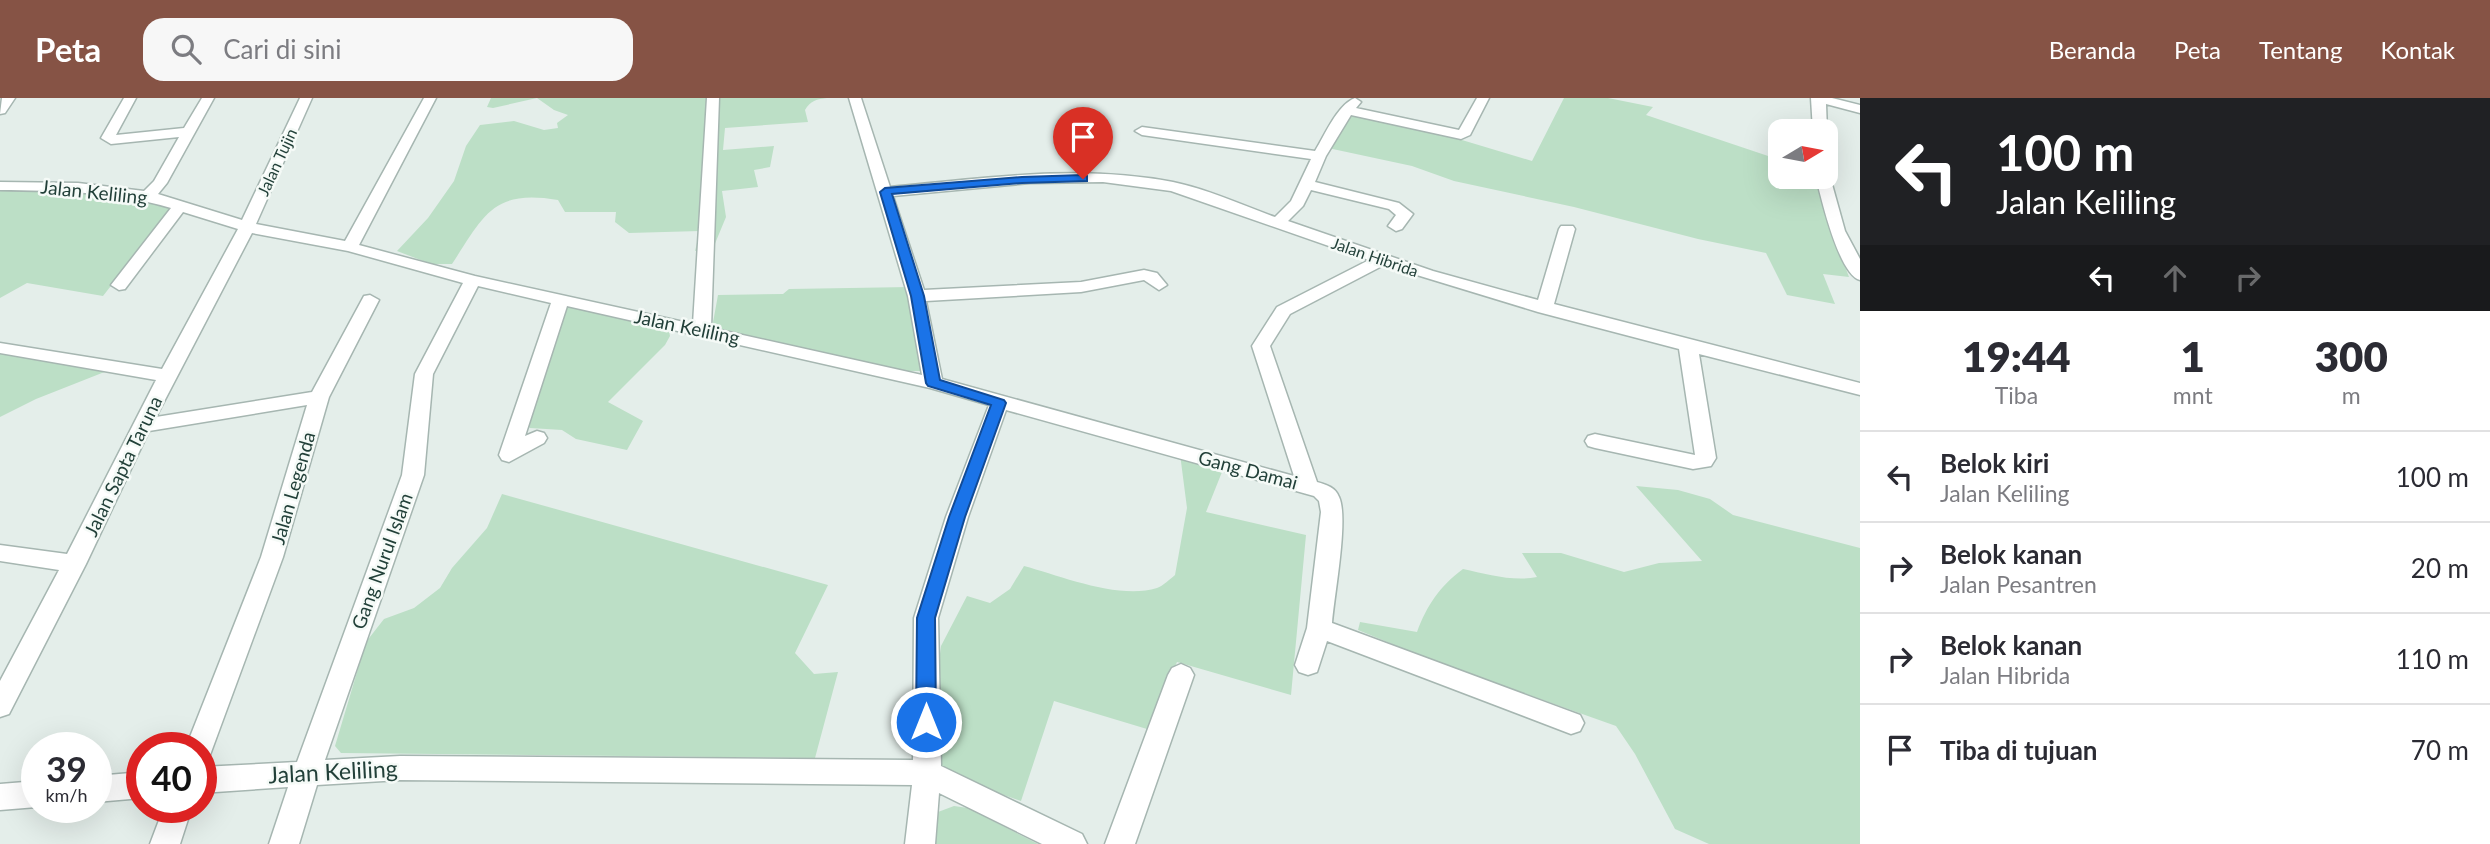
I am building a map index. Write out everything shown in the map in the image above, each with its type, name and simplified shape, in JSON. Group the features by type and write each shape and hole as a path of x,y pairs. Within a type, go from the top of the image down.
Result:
{"street":[{"path":"0,110 9,98"},
{"path":"130,98 108,138 111,140 188,132"},
{"path":"148,196 160,183 208,98"},
{"name":"Jalan Tujin","path":"247,226 306,98"},
{"path":"350,247 430,98"},
{"path":"702,330 713,98"},
{"path":"855,98 917,296 933,383"},
{"path":"1278,222 1298,203 1319,156 1347,110 1359,98"},
{"path":"1347,110 1461,135 1483,98"},
{"path":"1820,119 1819,98 1860,109"},
{"path":"1142,131 1319,156"},
{"name":"Jalan Hibrida","path":"885,192 1022,180 1129,179 1174,187 1382,260 1544,308 1860,388"},
{"path":"1307,184 1394,206 1405,214 1396,226"},
{"name":"Jalan Keliling","path":"0,186 78,187 148,196 247,226 350,247 473,280 933,383 999,403"},
{"path":"1826,189 1838,231 1860,275"},
{"path":"119,285 180,206"},
{"name":"Jalan Sapta Taruna","path":"0,706 74,564 141,426 247,226"},
{"path":"1544,308 1567,229"},
{"path":"1838,231 1860,236"},
{"path":"1308,486 1261,346 1283,311 1382,260"},
{"path":"917,296 1081,287 1144,275 1152,277 1159,285"},
{"name":"Gang Nurul Islam","path":"284,844 413,475 424,374 473,280"},
{"path":"537,438 509,455 561,299"},
{"path":"319,397 370,300"},
{"path":"1594,441 1693,462 1704,461 1706,458 1688,346"},
{"path":"0,348 168,376"},
{"name":"Jalan Legenda","path":"141,426 319,397 272,557 206,732"},
{"path":"920,844 927,773 926,618 957,517 999,403"},
{"name":"Gang Damai","path":"999,403 1322,491 1332,505 1319,628 1308,666"},
{"path":"0,553 74,564"},
{"path":"1319,628 1571,723"},
{"path":"1121,844 1181,675"},
{"name":"Jalan Keliling","path":"217,779 400,768 927,773 1072,844"},
{"path":"0,797 21,795"},
{"path":"164,844 172,823"}],"green space":[{"path":"491,98 537,98 493,108 487,107"},
{"path":"537,98 827,98 814,101 807,107 805,110 808,122 725,128 723,150 774,146 770,167 754,170 758,187 722,191 726,217 714,246 695,251 700,231 629,233 615,222 616,212 565,212 558,200 519,198 504,202 482,219 452,264 431,264 397,251 428,218 454,181 466,146 480,125 514,121 544,130 558,128 557,123 568,115 554,110"},
{"path":"1564,98 1608,98 1653,107 1646,115 1768,156 1768,189 1819,189 1849,277 1823,274 1835,304 1787,295 1766,253 1454,181 1412,166 1328,148 1349,113 1422,128 1532,161"},
{"path":"43,189 137,198 172,208 103,296 27,283 0,298 0,190"},
{"path":"910,287 923,371 889,371 734,337 712,328 718,295 783,294 789,289"},
{"path":"565,303 668,327 670,336 665,345 608,402 643,421 627,450 576,439 562,430 530,428 525,423 530,405 542,386 546,360"},
{"path":"0,353 107,371 36,399 0,417"},
{"path":"1180,454 1224,467 1206,512 1306,535 1291,695 1177,662 1147,729 1054,701 1021,801 936,771 933,707 941,646 967,596 990,603 1010,589 1024,566 1108,589 1142,591 1162,586 1175,575 1187,508"},
{"path":"1636,486 1678,490 1710,499 1733,515 1860,548 1860,844 1709,844 1675,829 1635,754 1616,726 1431,660 1358,630 1360,622 1417,632 1435,597 1463,569 1509,578 1537,577 1522,553 1561,553 1624,572 1659,563 1702,561"},
{"path":"502,494 828,585 795,653 814,674 838,672 815,758 341,753 335,746 366,642 384,619 414,608 440,588 452,568 487,528"},
{"path":"954,806 968,808 1038,844 928,844 930,815"}],"route":[{"path":"926,722 926,618 957,517 999,403 933,383 917,296 885,192 1022,180 1083,179"}]}
